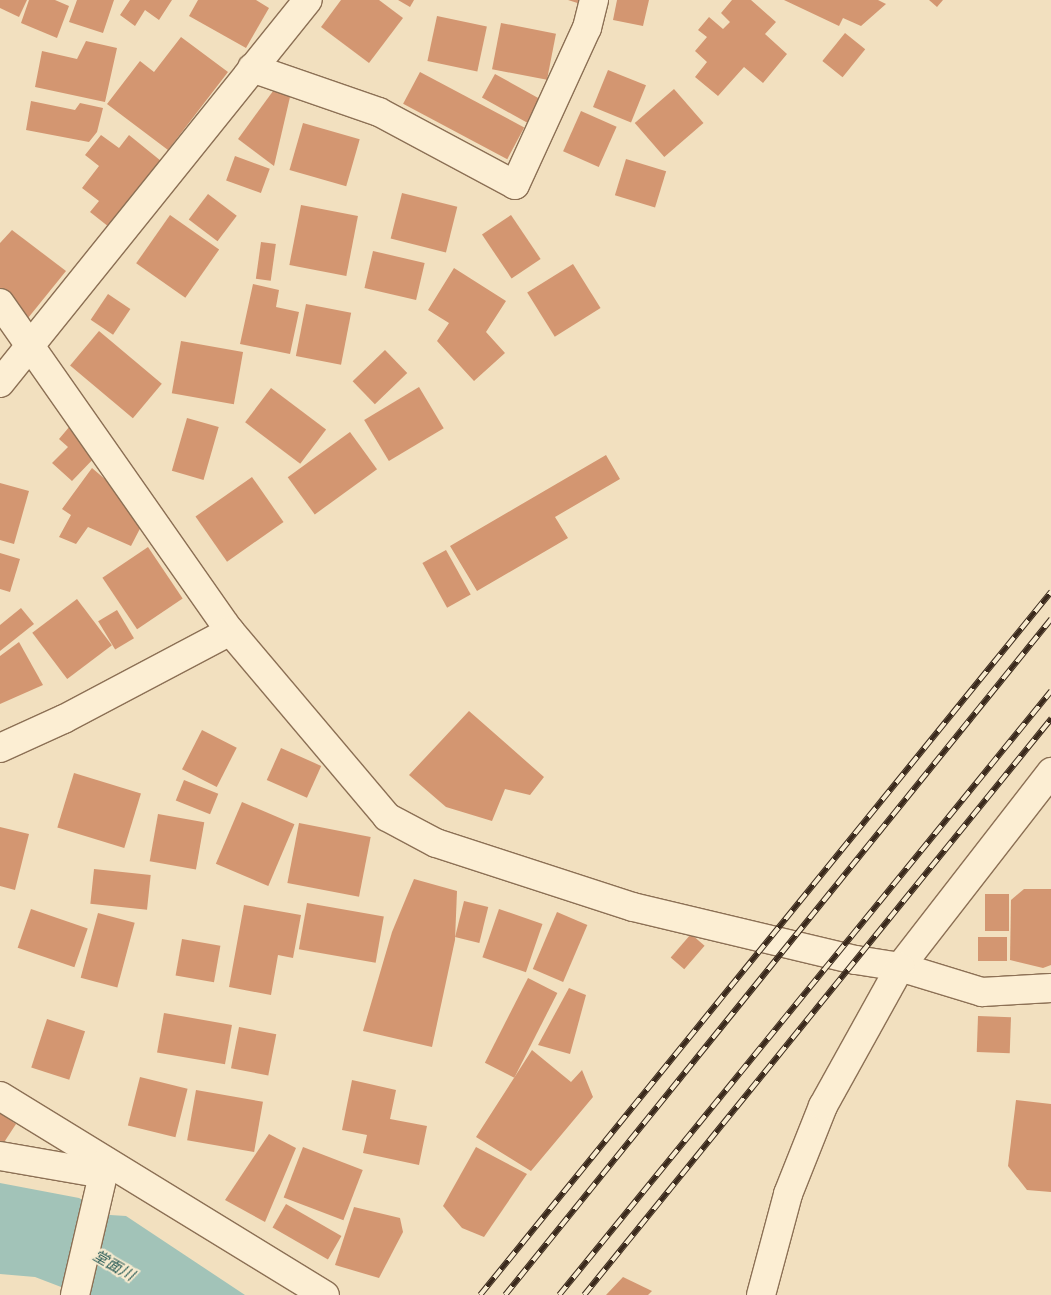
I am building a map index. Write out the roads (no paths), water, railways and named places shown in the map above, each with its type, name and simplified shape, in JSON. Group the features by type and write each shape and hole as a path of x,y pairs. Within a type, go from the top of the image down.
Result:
{"street":[{"path":"0,383 308,0"},
{"path":"252,68 379,112 515,186 587,28 594,0"},
{"path":"0,303 32,344 230,632 387,817 436,843 633,907 787,945 900,967 982,992 1051,988"},
{"path":"0,748 64,719 230,632"},
{"path":"761,1295 788,1194 822,1106 900,967 1051,772"},
{"path":"0,1096 104,1168 325,1295"},
{"path":"0,1156 104,1168"},
{"path":"75,1295 104,1168"}],"water":[{"name":"堂面川","path":"0,1183 79,1198 110,1215 126,1216 245,1295 82,1295 35,1277 0,1274"}],"railway":[{"path":"480,1295 1051,592"},
{"path":"505,1295 1051,619"},
{"path":"559,1295 1051,691"},
{"path":"584,1295 1051,719"}]}
